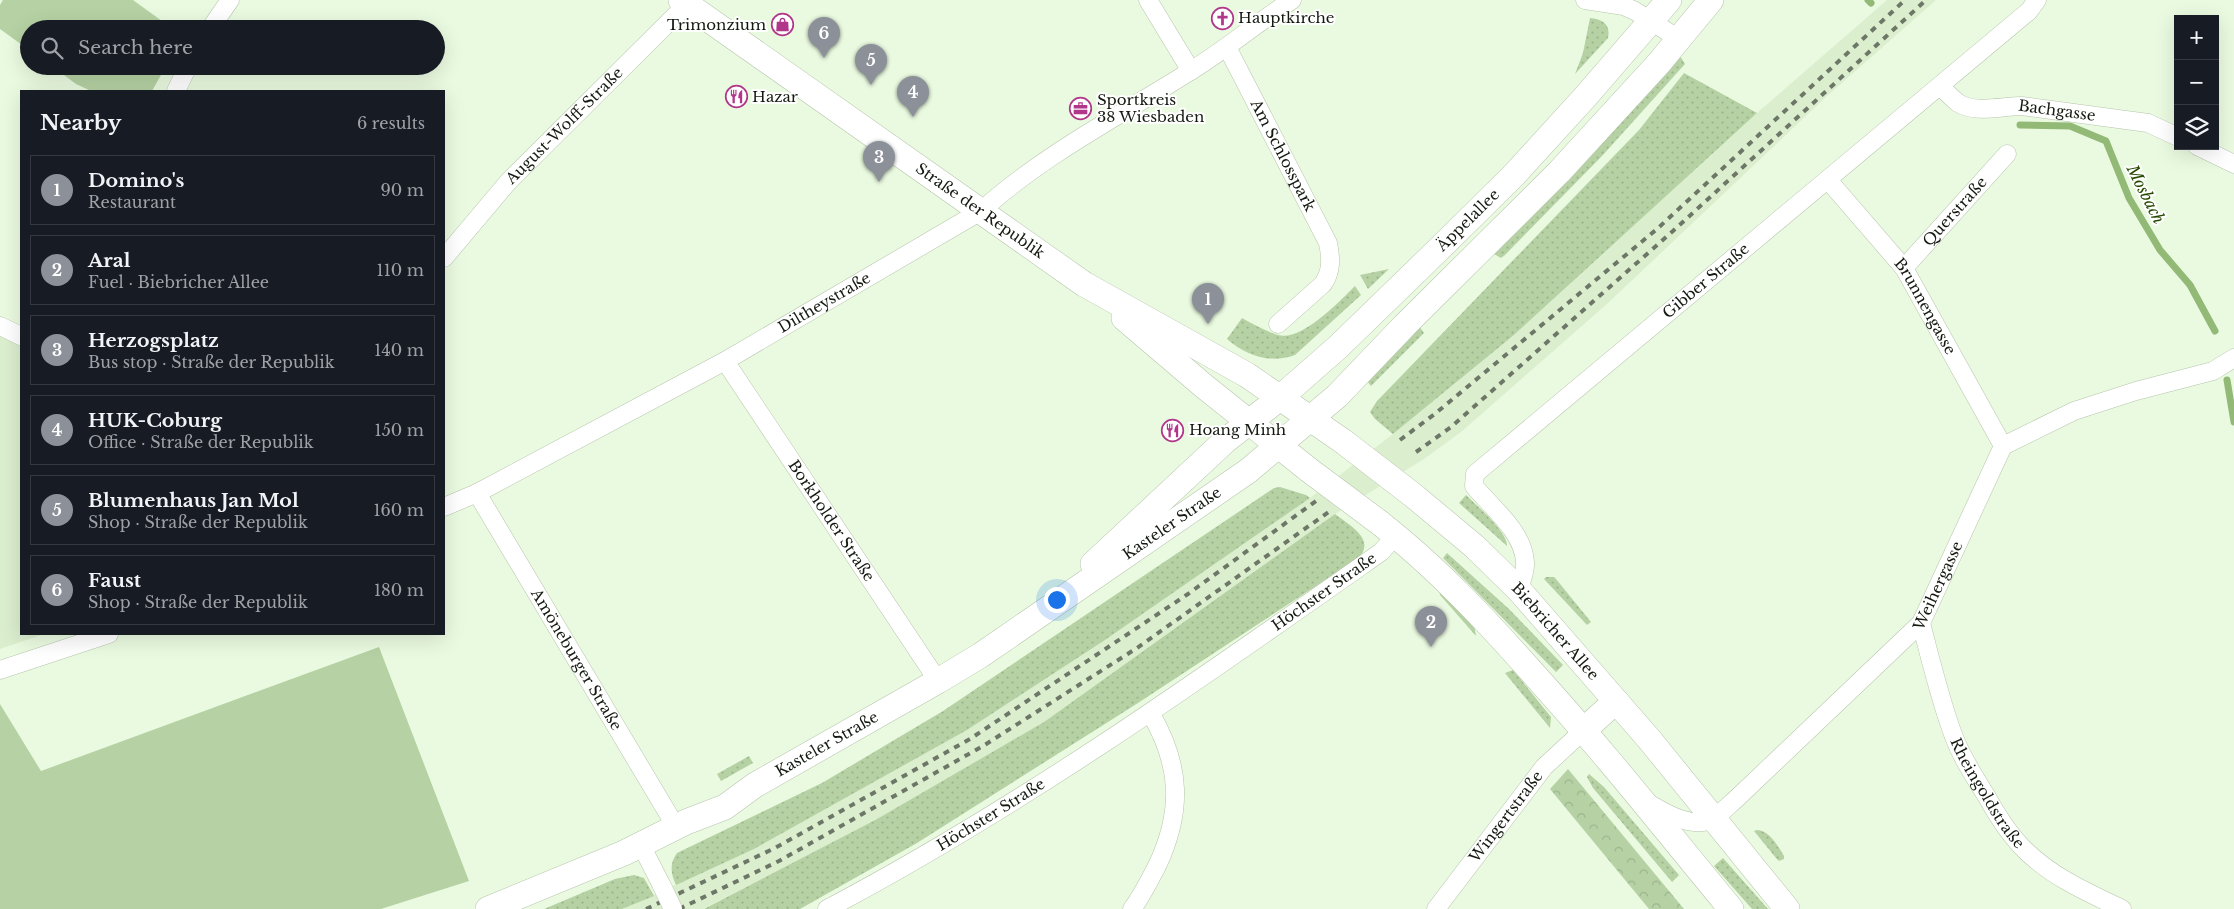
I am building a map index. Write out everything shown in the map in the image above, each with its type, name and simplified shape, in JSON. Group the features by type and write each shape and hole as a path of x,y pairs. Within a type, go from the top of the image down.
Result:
{"main road":[{"name":"Äppelallee","path":"1248,422 1338,347 1514,175 1586,96 1668,0"},
{"name":"Äppelallee","path":"1312,418 1337,396 1405,325 1559,172 1679,39 1711,0"},
{"name":"Straße der Republik","path":"686,1 1084,284 1248,422"},
{"name":"Straße der Republik","path":"1084,284 1211,354 1280,397"},
{"name":"Biebricher Allee","path":"1280,397 1312,418 1414,496 1474,546 1519,590 1616,701 1787,909"},
{"name":"Kasteler Straße","path":"488,909 565,879 681,825 725,807 755,785 938,682 1026,624 1248,471 1312,418"},
{"name":"Kasteler Straße","path":"1026,624 1248,422"},
{"path":"1248,422 1278,447 1386,528 1430,565 1468,602 1584,730 1731,909"},
{"path":"1584,730 1616,701"}],"street":[{"path":"216,20 230,0"},
{"path":"1148,0 1191,71"},
{"name":"Diltheystraße","path":"445,507 477,493 725,361 981,211 1007,188 1036,167 1191,71 1292,0"},
{"path":"1585,0 1624,6 1679,39"},
{"name":"Gibber Straße","path":"1519,590 1526,564 1521,546 1514,532 1474,486 1476,474 2029,11 2037,0"},
{"name":"August-Wolff-Straße","path":"445,257 508,182 686,1"},
{"name":"Am Schlosspark","path":"1227,47 1328,243 1330,268 1328,277 1323,284 1278,324"},
{"path":"176,90 184,75"},
{"name":"Bachgasse","path":"1940,86 1957,102 1968,107 2005,108 2022,106 2148,123 2174,135"},
{"path":"2204,150 2234,164"},
{"name":"Querstraße","path":"1904,268 2007,154"},
{"name":"Brunnengasse","path":"1828,180 1904,268 2003,446"},
{"path":"0,326 20,336"},
{"path":"2003,446 2074,411 2136,391 2213,371 2234,358"},
{"name":"Borkholder Straße","path":"725,361 938,682"},
{"name":"Weihergasse","path":"1712,818 1735,800 1921,623 2003,446"},
{"name":"Amöneburger Straße","path":"477,493 681,825"},
{"name":"Höchster Straße","path":"828,909 875,884 959,834 1150,714 1381,552 1390,542 1386,528"},
{"name":"Rheingoldstraße","path":"1921,623 1943,705 1955,738 1969,767 2010,834 2028,853 2052,872 2079,888 2122,909"},
{"path":"0,670 106,635"},
{"path":"1132,909 1148,884 1161,856 1170,834 1175,808 1176,785 1172,760 1166,743 1150,714"},
{"name":"Wingertstraße","path":"1436,909 1544,767 1584,730"},
{"path":"1641,799 1679,819 1699,821 1712,818"},
{"path":"641,845 672,909"}],"shaded area":[{"path":"1887,0 1936,0 1827,96 1607,304 1461,432 1424,459 1335,514 1044,722 877,819 703,909 622,909 754,849 967,730 1105,640 1310,498 1393,434 1514,335 1757,113"},
{"path":"0,332 20,342 20,635 41,635 0,649"}],"green space":[{"path":"3,0 133,0 161,20 20,20 20,43 0,29 0,5"},
{"path":"1590,18 1605,23 1609,33 1608,38 1575,74 1583,53"},
{"path":"1680,56 1685,64 1602,156 1505,255 1501,258 1494,254"},
{"path":"1684,73 1757,113 1514,335 1393,434 1375,419 1370,412 1377,401 1639,130"},
{"path":"64,75 161,75 153,90 89,90 76,84"},
{"path":"1389,269 1368,289 1360,275"},
{"path":"1355,286 1361,295 1295,355 1277,359 1259,357 1243,350 1227,339 1242,318 1278,335 1287,336 1298,332 1320,319"},
{"path":"1419,326 1424,333 1371,386 1367,381"},
{"path":"1280,487 1310,498 1105,640 967,730 754,849 676,885 672,869 677,853 822,783 943,711 1274,488"},
{"path":"1466,495 1497,526 1506,540 1507,546 1459,503"},
{"path":"1335,514 1354,528 1363,539 1363,552 1357,559 1138,703 917,843 800,909 704,909 877,819 1044,722"},
{"path":"1447,553 1509,609 1563,665 1556,672 1443,558"},
{"path":"1546,577 1554,577 1591,622 1587,625 1544,579"},
{"path":"1439,588 1474,624 1476,636 1440,595"},
{"path":"379,647 469,881 381,909 0,909 0,704 41,771"},
{"path":"1513,670 1551,717 1550,728 1505,673"},
{"path":"749,756 753,763 721,781 717,774"},
{"path":"1568,769 1684,909 1649,909 1550,789"},
{"path":"1589,774 1604,787 1679,875 1672,882 1593,788 1587,777"},
{"path":"1757,830 1773,839 1784,859 1779,861 1776,858 1754,831"},
{"path":"1723,858 1768,909 1752,909 1714,866"},
{"path":"634,875 644,878 654,896 622,909 544,909 615,879"}],"waterway":[{"name":"Mosbach","path":"1868,0 1871,3"},
{"name":"Mosbach","path":"2020,125 2070,126 2106,141 2129,198 2160,250 2190,285 2215,331"},
{"name":"Mosbach","path":"2227,380 2234,422"}],"railway":[{"path":"1400,440 1436,413 1657,229 1905,0"},
{"path":"1416,452 1451,427 1673,231 1926,0"},
{"path":"646,909 775,848 970,739 1188,594 1316,501"},
{"path":"679,909 779,861 983,746 1137,648 1330,511"}],"place":[{"name":"Hauptkirche","path":"1222,18"},
{"name":"Trimonzium","path":"782,25"},
{"name":"Faust","path":"824,58"},
{"name":"Blumenhaus Jan Mol","path":"871,85"},
{"name":"Hazar","path":"736,97"},
{"name":"Sportkreis 38 Wiesbaden","path":"1081,109"},
{"name":"HUK-Coburg","path":"913,117"},
{"name":"Herzogsplatz","path":"879,182"},
{"name":"Domino's","path":"1208,324"},
{"name":"Hoang Minh","path":"1173,430"},
{"name":"Aral","path":"1431,647"}]}
